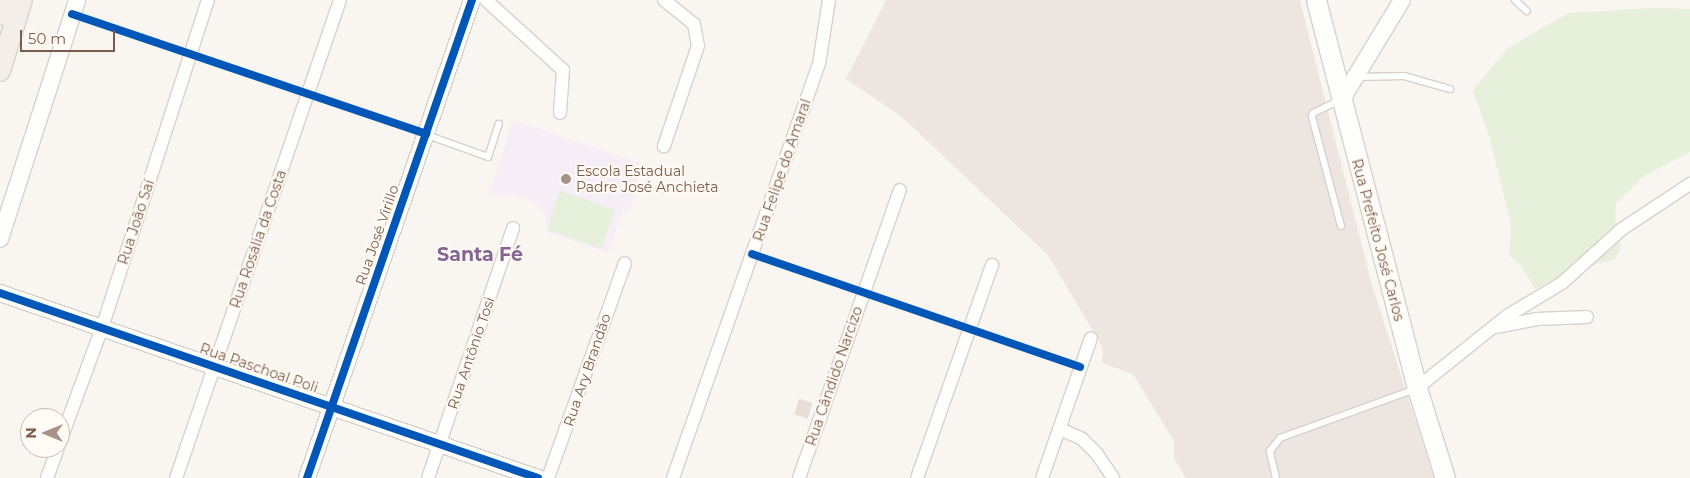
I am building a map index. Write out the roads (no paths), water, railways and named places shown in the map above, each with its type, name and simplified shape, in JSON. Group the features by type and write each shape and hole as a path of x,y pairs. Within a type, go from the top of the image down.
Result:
{"main road":[{"path":"0,15 5,0"},
{"path":"0,71 22,0"},
{"name":"Rua Prefeito José Carlos","path":"1316,0 1418,388 1445,478"}],"street":[{"name":"Rua João Saí","path":"70,415 102,328 208,0"},
{"name":"Rua Rosália da Costa","path":"176,478 216,367 340,0"},
{"name":"Rua José Virillo","path":"307,478 472,0"},
{"path":"486,0 563,70 560,113"},
{"path":"664,0 694,24 698,46 664,146"},
{"name":"Rua Felipe do Amaral","path":"673,478 819,64 829,0"},
{"path":"1342,100 1353,78 1402,0"},
{"path":"0,239 75,7"},
{"path":"1418,388 1489,329 1562,283 1622,229 1690,184"},
{"name":"Rua Cândido Narcizo","path":"798,478 900,190"},
{"name":"Rua Antônio Tosi","path":"428,478 513,228"},
{"name":"Rua Ary Brandão","path":"548,478 624,263"},
{"path":"917,478 992,265"},
{"name":"Rua Paschoal Poli","path":"0,293 538,478"},
{"path":"1489,329 1512,322 1587,317"},
{"path":"1042,478 1091,338"},
{"path":"1060,429 1082,440 1097,454 1113,478"},
{"path":"47,478 54,458"}],"lane":[{"path":"1515,0 1527,11"},
{"path":"1353,78 1404,76 1450,89"},
{"path":"1341,226 1312,117 1313,113 1342,100"},
{"path":"426,134 488,157 498,124"},
{"path":"1276,478 1270,451 1280,438 1418,388"}],"place":[{"name":"Escola Estadual Padre José Anchieta","path":"566,179"}],"district":[{"name":"Santa Fé","path":"480,255"}]}
